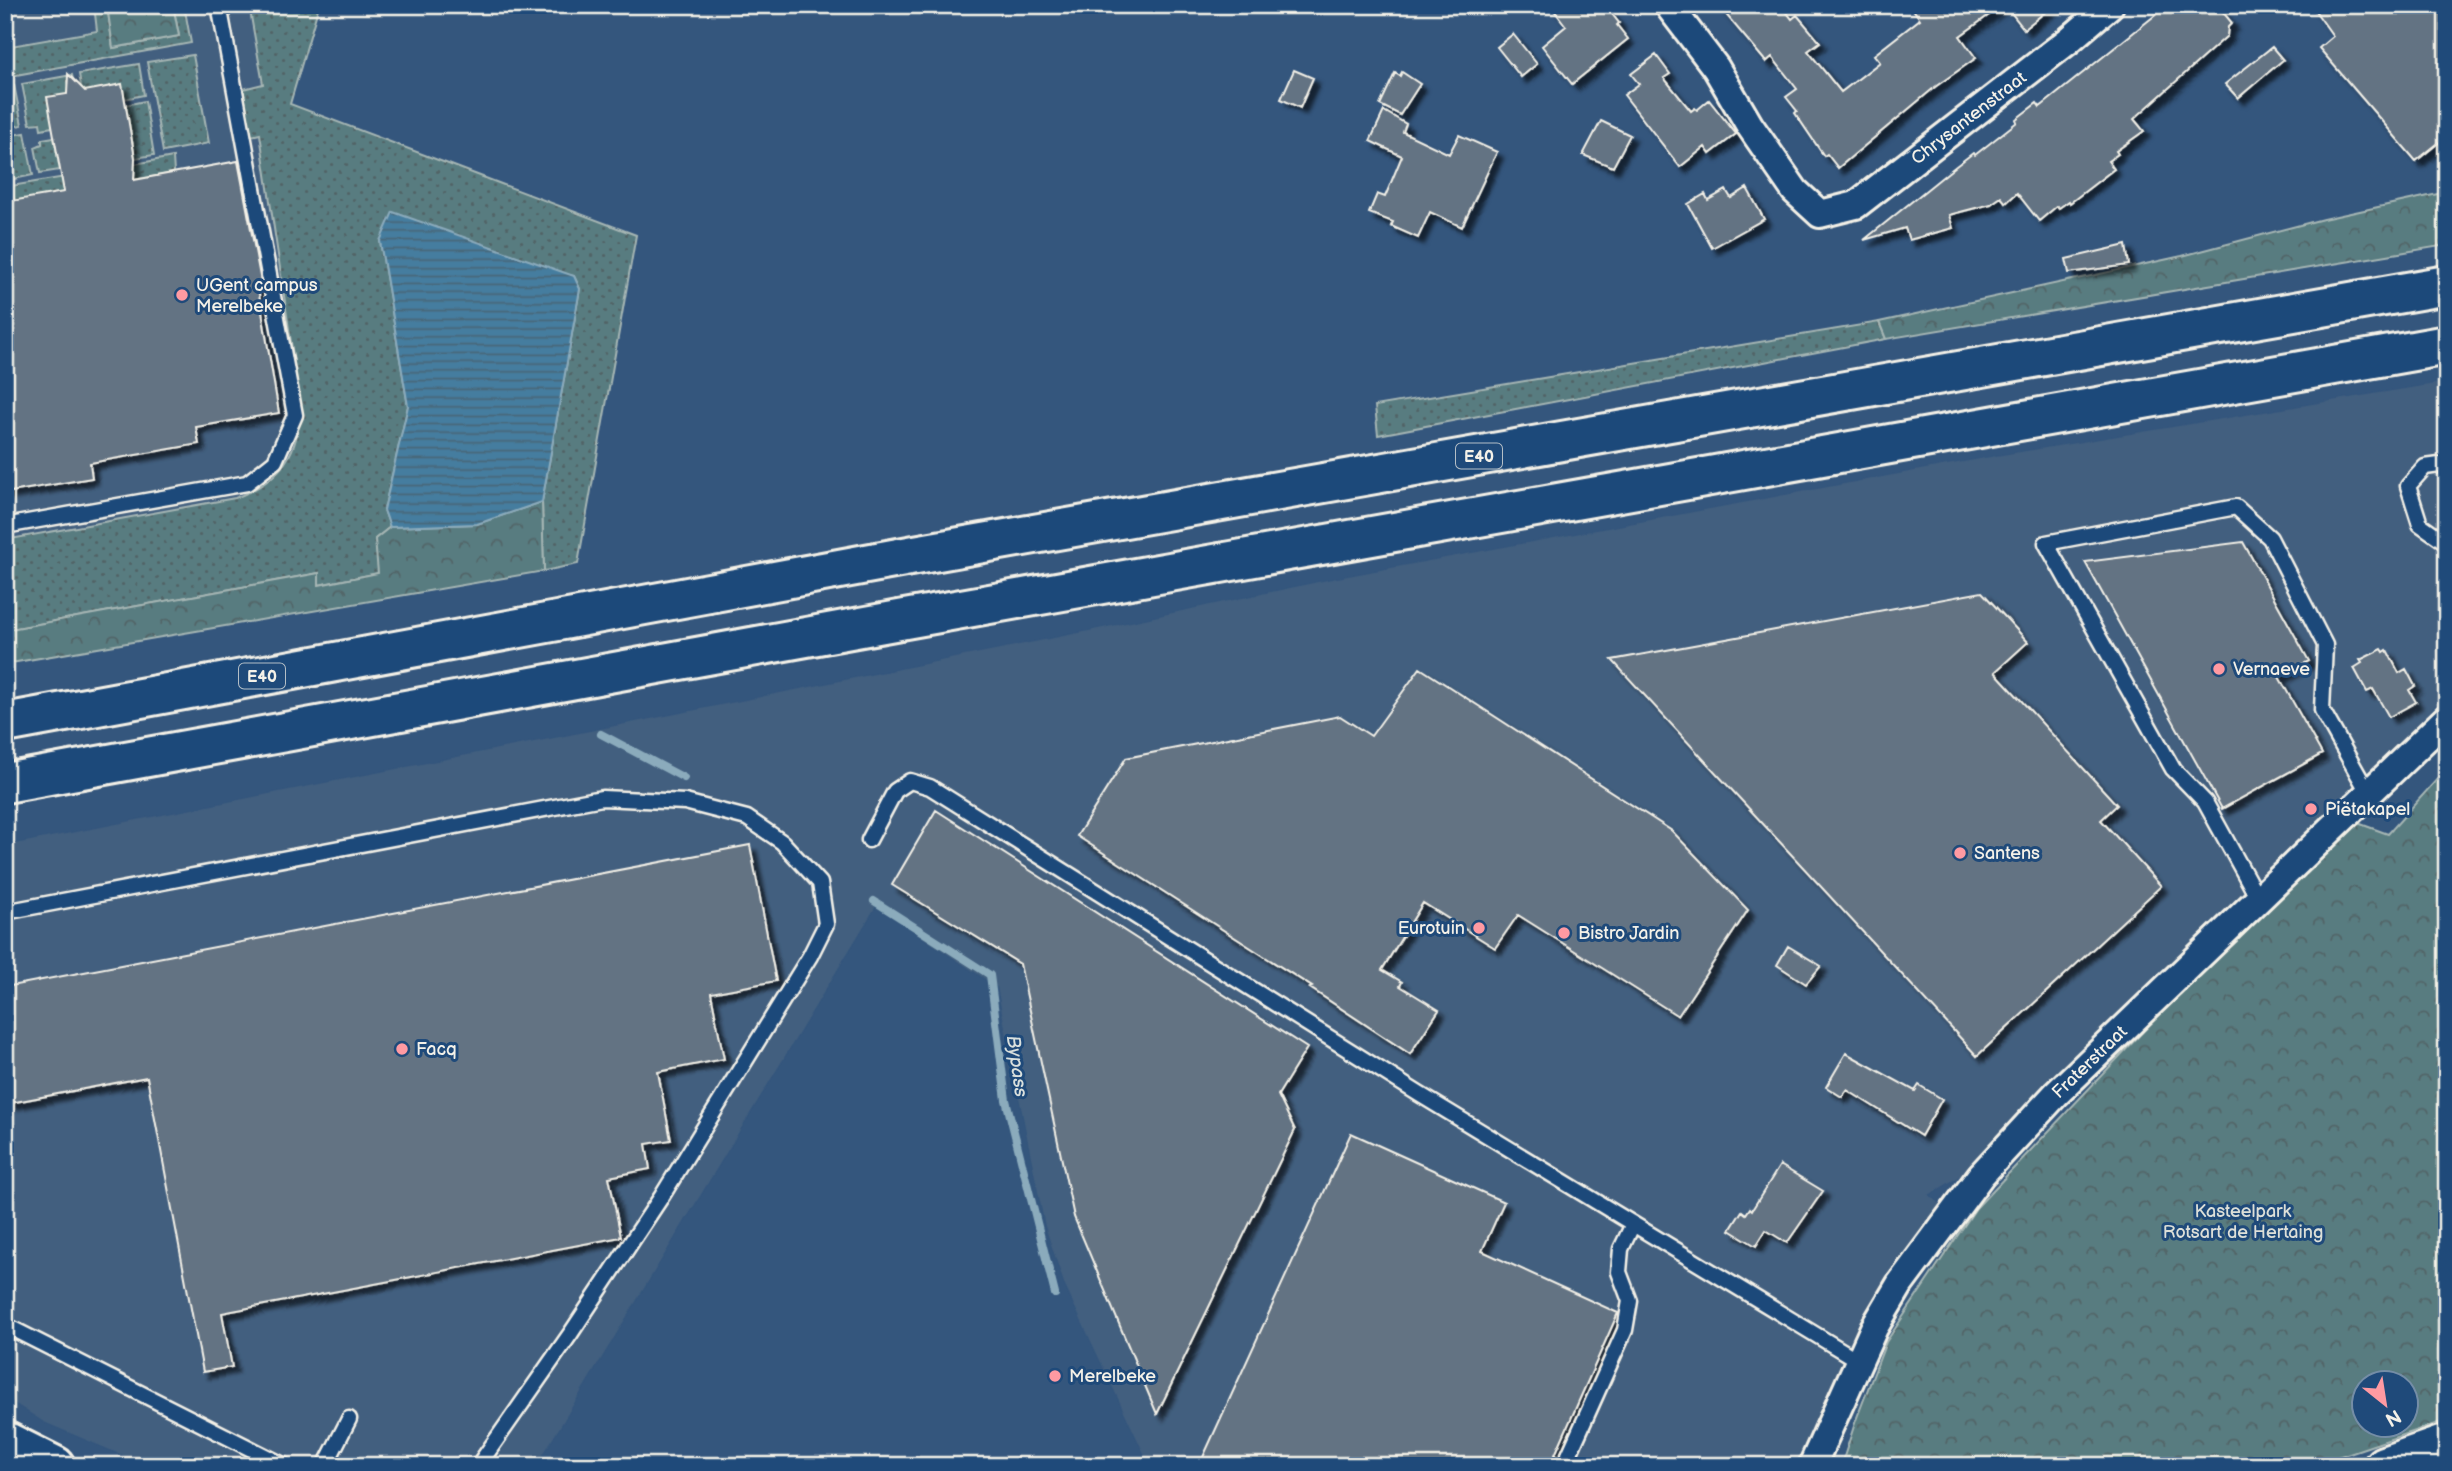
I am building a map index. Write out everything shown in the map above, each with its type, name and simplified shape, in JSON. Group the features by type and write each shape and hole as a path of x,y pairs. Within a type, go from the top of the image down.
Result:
{"main road":[{"name":"E40","path":"5,723 943,550 2447,285"},
{"path":"5,782 2447,345"},
{"path":"5,1441 55,1466"},
{"path":"2384,1466 2447,1444"}],"street":[{"name":"Chrysantenstraat","path":"1668,5 1716,68 1750,126 1795,191 1821,214 1856,205 2068,41 2110,5"},
{"name":"Fraterstraat","path":"1812,1466 1874,1328 1900,1284 1958,1203 1989,1166 2080,1070 2447,718"}],"lane":[{"path":"5,526 247,483 275,461 295,415 219,5"},
{"path":"2447,464 2425,467 2408,485 2420,524 2447,543"},
{"path":"2259,900 2205,802 2173,769 2046,543 2236,507 2270,538 2325,645 2322,709 2369,794"},
{"path":"869,840 895,791 910,781 930,786 1419,1094 1859,1362"},
{"path":"5,912 602,798 685,802 747,818 782,842 820,883 826,924 810,956 662,1196 571,1334 478,1466"},
{"path":"1564,1466 1625,1330 1630,1301 1619,1272 1621,1249 1633,1224"},
{"path":"5,1325 285,1466"},
{"path":"325,1466 349,1419"}],"shaded area":[{"name":"UGent campus Merelbeke","path":"5,5 249,5 264,85 382,428 5,630"},
{"path":"393,212 574,276 580,289 542,502 477,524 390,527 384,510 408,406 380,241"},
{"path":"2447,382 2447,693 2392,751 1997,1136 1963,1174 1929,1195 1944,1208 1806,1466 1150,1466 1065,1286 1045,1226 997,987 876,906 536,1466 148,1466 44,1422 5,1397 5,846 1084,632 1332,579 1996,456"}],"green space":[{"path":"94,5 107,5 113,48 179,36 173,5 184,5 191,43 5,77 5,47 97,31"},
{"path":"107,5 173,5 179,36 113,48"},
{"path":"249,5 319,5 290,104 636,235 578,564 544,571 542,502 580,289 574,276 380,241 408,406 384,510 390,527 375,539 379,573 318,585 319,573 5,630 5,540 235,498 265,483 285,462 292,450 297,436 300,403 260,134 251,136 243,89 263,84"},
{"path":"193,55 209,143 163,152 147,62"},
{"path":"139,64 144,95 124,99 82,92 79,74"},
{"path":"72,75 73,79 67,81 69,94 52,127 41,129 40,123 30,124 22,84"},
{"path":"14,85 22,125 5,128 5,87"},
{"path":"145,101 154,155 135,158 125,105"},
{"path":"25,133 33,175 9,180 5,161 5,136"},
{"path":"54,137 60,170 40,173 35,147 42,144 42,139"},
{"path":"173,157 174,173 117,183 113,168"},
{"path":"83,174 95,187 14,201 11,186"},
{"path":"2447,192 2447,245 1886,339 1879,322 2182,256 2323,219"},
{"path":"1879,322 1886,339 1378,435 1375,406"},
{"path":"542,502 544,571 5,664 5,630 319,573 319,585 378,573 375,539 390,527 477,524"},
{"name":"Kasteelpark Rotsart de Hertaing","path":"2447,768 2447,1420 2420,1429 2420,1370 2350,1370 2350,1440 2388,1440 2311,1466 1841,1466 1886,1342 1976,1208 2172,1001 2198,969 2355,822 2388,834"}],"building":[{"path":"1550,5 1605,5 1628,39 1572,84 1542,46 1566,26"},
{"path":"1718,5 1781,5 1792,19 1797,15 1820,42 1808,51 1841,92 1880,62 1874,55 1920,19 1910,5 2003,5 1960,36 1976,58 1935,87 1838,168 1827,154 1824,156 1786,97 1797,89 1772,57 1766,62"},
{"path":"2005,5 2054,5 2024,29"},
{"path":"2168,5 2217,5 2232,23 2228,27 2227,36 2134,119 2144,131 2116,151 2118,154 2108,161 2114,169 2070,203 2069,201 2059,208 2057,206 2039,221 2017,193 2006,203 2001,197 1991,204 1949,215 1953,228 1909,240 1905,228 1864,240 1956,166 1973,153 1975,155 2017,122 2016,119 2037,103 2040,107"},
{"path":"2311,5 2447,5 2447,136 2416,161 2319,48 2333,36"},
{"path":"1513,34 1537,64 1521,77 1497,47"},
{"path":"2272,47 2283,60 2238,98 2225,84"},
{"path":"1656,55 1670,74 1664,78 1691,111 1695,108 1697,110 1709,100 1736,134 1710,154 1705,147 1680,167 1624,95 1639,84 1631,74"},
{"path":"1294,70 1313,78 1300,108 1281,99"},
{"path":"1402,72 1420,84 1400,115 1380,105 1395,73 1400,76"},
{"path":"68,74 85,91 122,84 135,158 134,180 238,161 262,287 258,288 279,413 196,427 199,444 90,463 92,478 5,493 5,202 64,192 47,97 67,94"},
{"path":"1384,111 1406,124 1403,132 1449,154 1459,135 1497,152 1462,227 1430,212 1418,238 1391,226 1393,222 1369,213 1377,194 1385,197 1402,156 1370,141"},
{"path":"1601,121 1630,135 1613,167 1583,155"},
{"path":"1747,188 1764,219 1712,248 1688,204 1705,194 1708,200 1726,190 1731,198"},
{"path":"2126,245 2129,265 2069,273 2066,259"},
{"name":"Vernaeve","path":"2243,542 2309,661 2279,677 2322,754 2222,809 2085,562"},
{"name":"Santens","path":"1982,592 2028,642 1995,672 2117,805 2101,820 2161,886 1977,1056 1612,660"},
{"path":"2382,649 2384,652 2387,650 2399,673 2406,669 2415,686 2409,690 2416,702 2389,717 2373,689 2367,692 2354,668 2362,663 2360,660"},
{"path":"1420,668 1672,831 1748,910 1678,1016 1518,915 1495,948 1423,903 1382,970 1402,982 1400,986 1439,1010 1410,1054 1310,988 1312,987 1077,836 1126,758 1340,716 1371,736"},
{"path":"936,810 1307,1048 1278,1095 1295,1130 1157,1414 1074,1217 1020,964 892,885"},
{"path":"750,845 776,981 711,993 724,1059 658,1072 671,1140 646,1144 650,1169 609,1177 621,1237 222,1313 232,1367 203,1372 147,1077 5,1104 5,987"},
{"path":"1788,946 1821,966 1806,984 1777,965"},
{"path":"1846,1053 1915,1091 1919,1085 1942,1099 1921,1136 1847,1090 1842,1097 1826,1087"},
{"path":"1351,1133 1504,1202 1482,1251 1618,1313 1550,1466 1199,1466"},
{"path":"1780,1165 1823,1191 1787,1243 1766,1230 1756,1246 1730,1230 1742,1211 1746,1214 1750,1208 1752,1210"}],"waterway":[{"name":"Bypass","path":"601,734 684,778"},
{"name":"Bypass","path":"874,901 990,975 1006,1100 1055,1294"}],"place":[{"name":"UGent campus Merelbeke","path":"182,295"},
{"name":"Vernaeve","path":"2219,669"},
{"name":"Piëtakapel","path":"2311,809"},
{"name":"Santens","path":"1960,853"},
{"name":"Eurotuin","path":"1479,928"},
{"name":"Bistro Jardin","path":"1564,933"},
{"name":"Facq","path":"402,1049"},
{"name":"Merelbeke","path":"1055,1376"}]}
